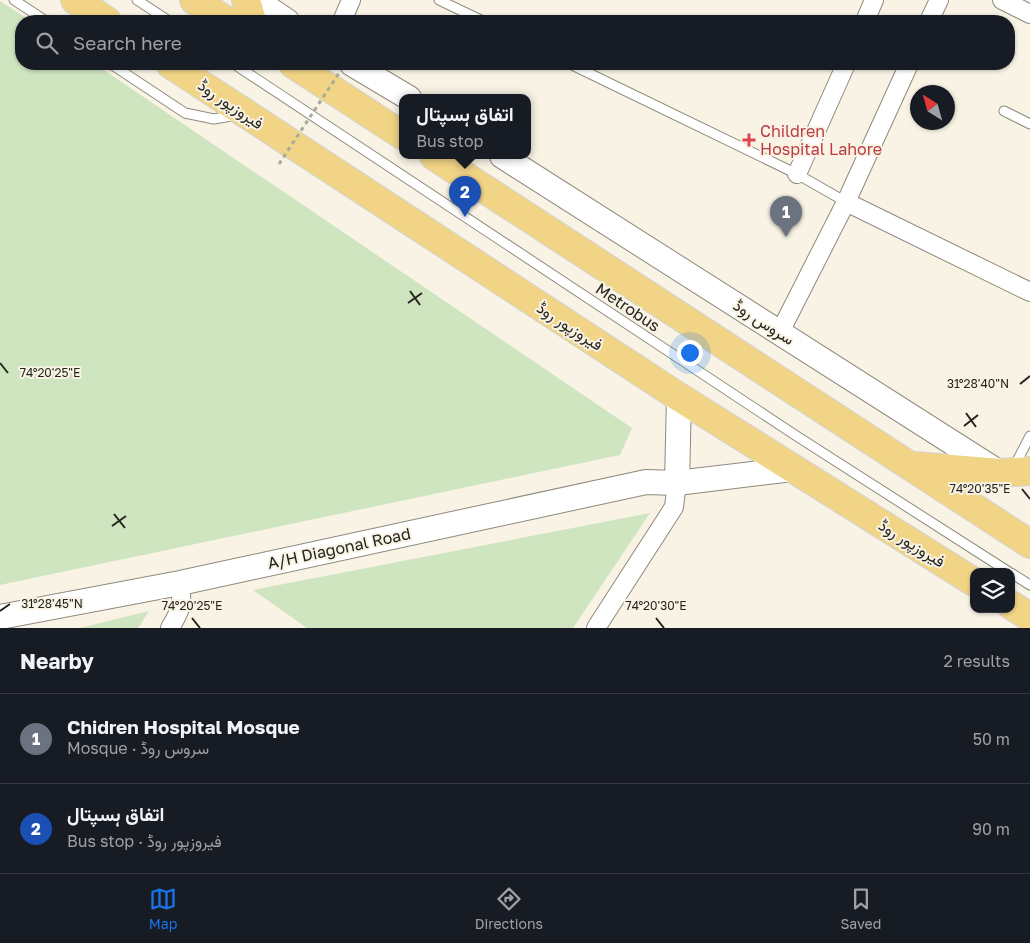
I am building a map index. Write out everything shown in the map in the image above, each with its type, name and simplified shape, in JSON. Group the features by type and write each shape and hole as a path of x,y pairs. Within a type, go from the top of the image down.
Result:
{"main road":[{"path":"75,0 97,15"},
{"path":"194,0 218,15"},
{"path":"246,0 250,15"},
{"name":"فیروزپور روڈ","path":"179,70 679,397 970,580"},
{"path":"302,70 399,133"},
{"path":"439,159 1030,544"},
{"path":"911,466 1013,472"},
{"path":"1015,608 1030,617"}],"street":[{"path":"256,0 278,15"},
{"path":"345,15 351,0"},
{"path":"868,15 874,0"},
{"path":"932,15 939,0"},
{"path":"1002,0 1030,14"},
{"path":"362,70 402,94"},
{"path":"797,174 843,70"},
{"path":"780,332 846,202 906,70"},
{"name":"سروس روڈ","path":"507,159 780,332 1013,472"},
{"path":"846,202 1030,292"},
{"path":"596,628 674,507 677,483 679,397"},
{"name":"A/H Diagonal Road","path":"0,617 180,582 646,482 677,483 793,469"},
{"path":"170,628 181,607 180,582"}],"lane":[{"path":"14,0 37,15"},
{"path":"137,0 160,15"},
{"path":"439,0 470,15"},
{"path":"120,70 185,113 214,119 244,114"},
{"name":"Metrobus","path":"243,70 795,435 1002,568"},
{"path":"582,70 797,174 846,202"},
{"path":"1004,111 1030,124"},
{"path":"1013,472 1030,436"},
{"name":"Metrobus","path":"1015,576 1030,586"}],"path":[{"path":"279,164 341,70"}],"green space":[{"path":"0,1 22,15 15,15 15,70 104,70 632,428 620,455 0,585"},
{"path":"650,513 573,628 307,628 253,590"},
{"path":"149,611 138,628 80,628"}],"place":[{"name":"Children Hospital Lahore","path":"749,140"},
{"name":"اتفاق ہسپتال","path":"465,217"},
{"name":"Chidren Hospital Mosque","path":"786,237"}]}
